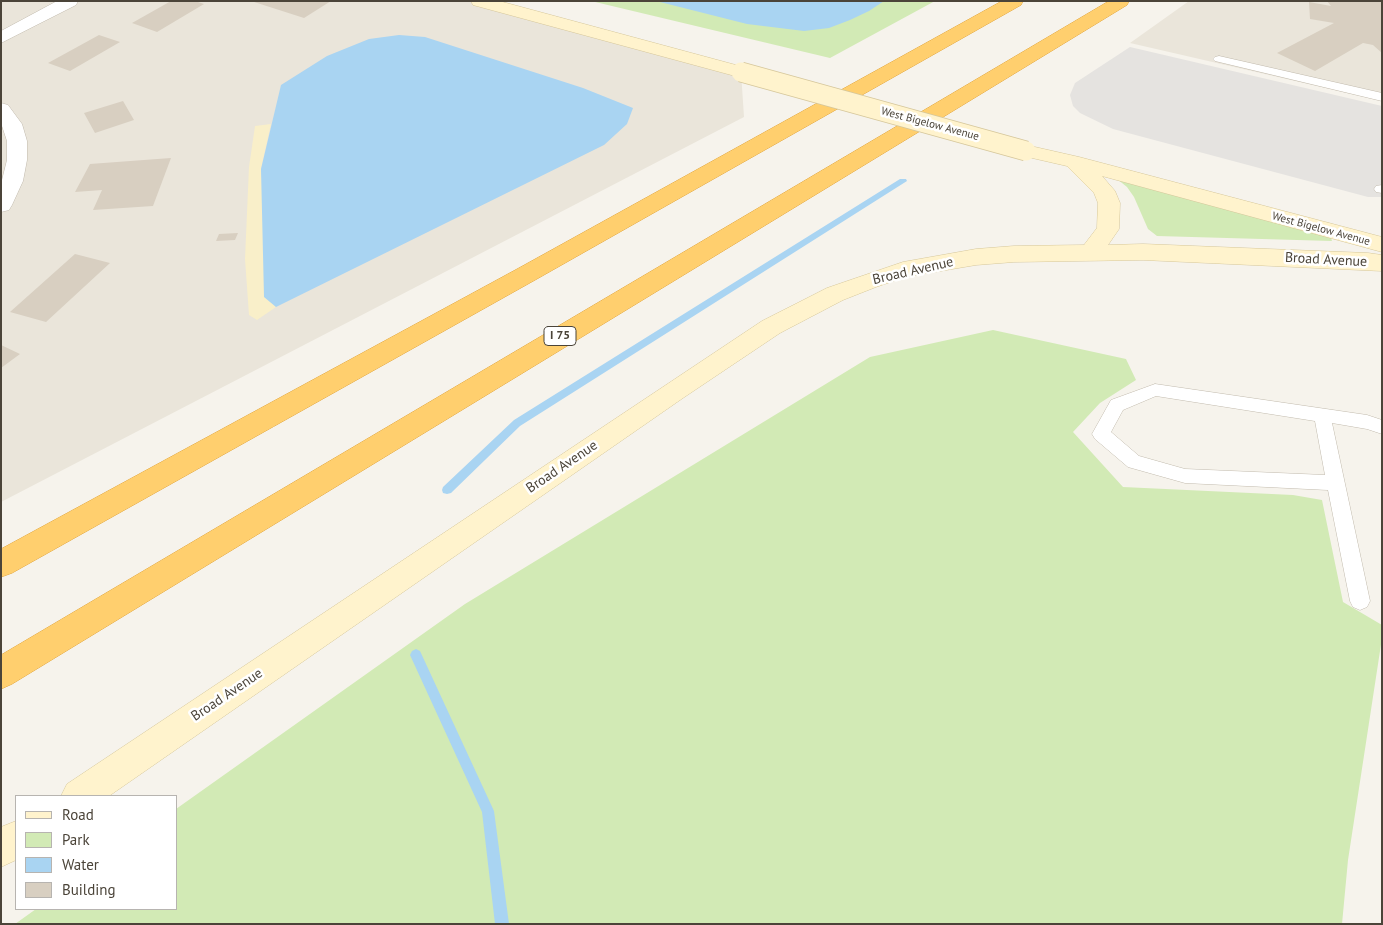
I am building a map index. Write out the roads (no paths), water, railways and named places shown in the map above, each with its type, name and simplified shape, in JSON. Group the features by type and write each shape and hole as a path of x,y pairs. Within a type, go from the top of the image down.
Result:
{"highway":[{"path":"1,564 597,235 1015,1"},
{"name":"I 75","path":"1,672 581,323 1016,66 1120,1"}],"main road":[{"name":"West Bigelow Avenue","path":"479,1 1026,151 1072,161 1382,245"},
{"path":"1072,161 1092,177 1104,191 1109,203 1108,229 1101,241 1091,252"},
{"name":"Broad Avenue","path":"79,795 771,327 802,309 868,280 939,263 1014,254 1091,252 1368,261 1382,264"},
{"path":"1,849 15,840"}],"street":[{"path":"1,38 70,1"},
{"path":"1,108 12,124 17,141 17,160 13,181 1,205"}],"lane":[{"path":"1219,59 1382,97"},
{"path":"1336,483 1185,476 1134,462 1101,434 1117,405 1155,390 1367,422 1382,427"},
{"path":"1322,415 1360,601"}],"water":[{"path":"656,1 884,1 869,11 829,28 804,31 747,24"},
{"path":"399,35 425,37 583,88 633,108 627,124 604,145 276,307 264,297 261,169 281,85 327,56 369,39"}],"waterway":[{"path":"447,490 517,423 903,181"},
{"path":"416,655 488,811 502,924"}]}
